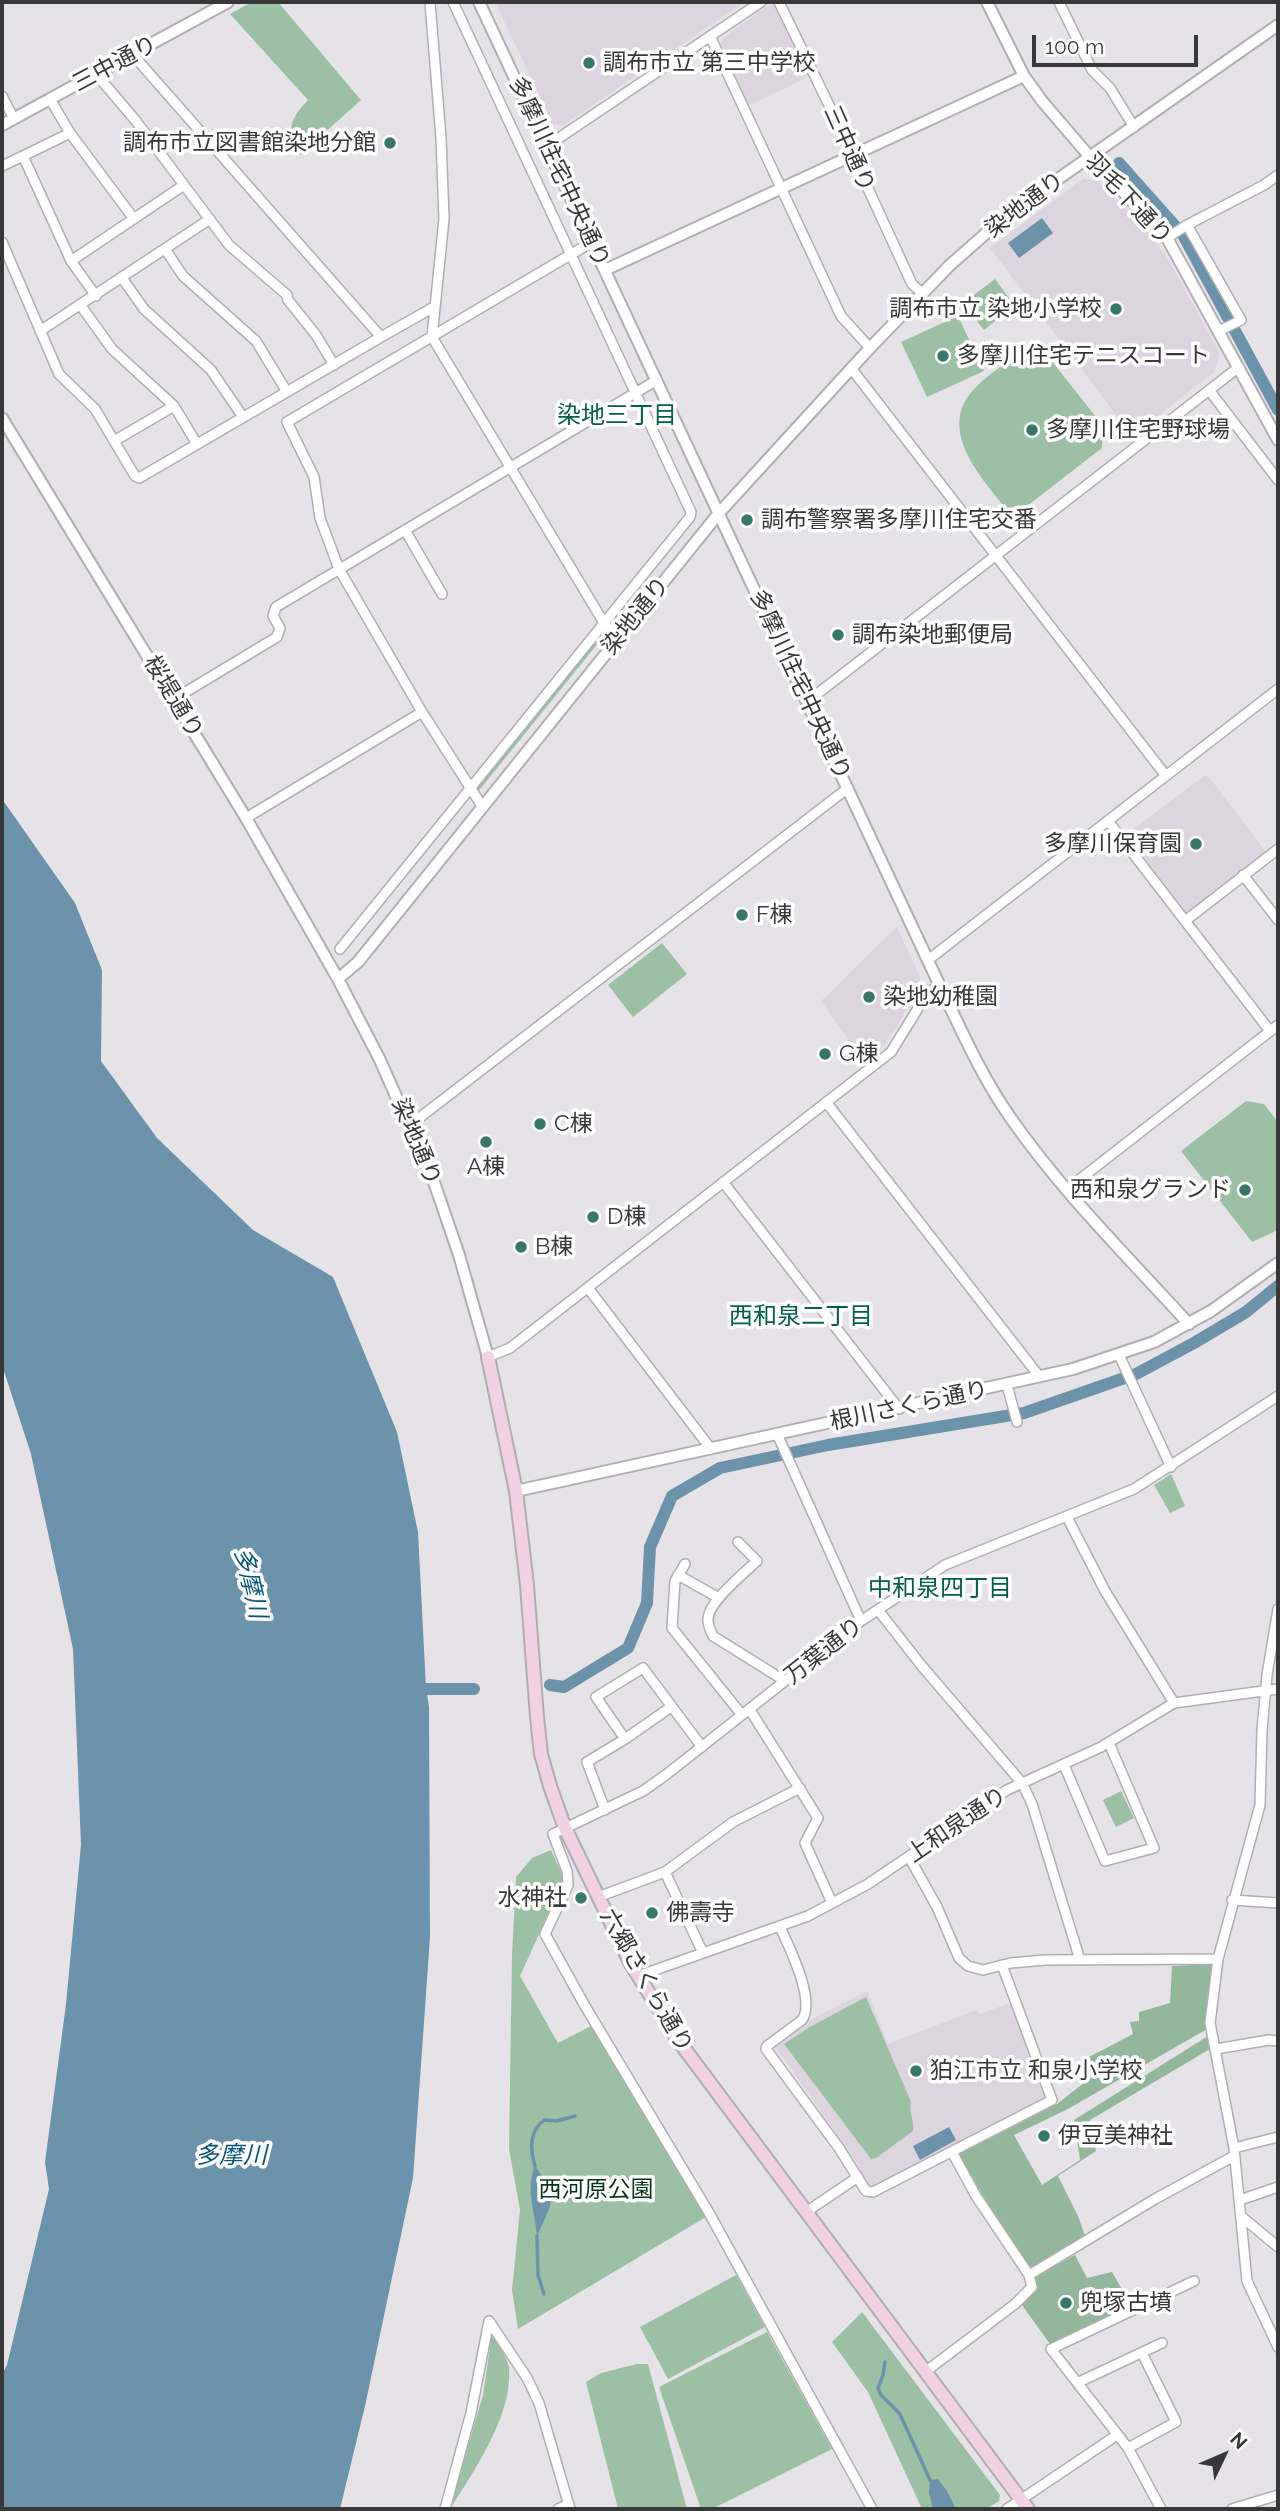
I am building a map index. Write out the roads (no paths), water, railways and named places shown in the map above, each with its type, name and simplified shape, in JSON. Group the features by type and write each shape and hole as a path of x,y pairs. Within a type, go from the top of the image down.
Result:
{"main road":[{"name":"六郷さくら通り","path":"488,1357 516,1491 541,1754 565,1828 638,1976 678,2040 1024,2505"}],"street":[{"name":"三中通り","path":"2,125 228,2"},
{"path":"430,2 441,138 444,219 432,337 604,623 618,639"},
{"path":"340,949 690,517 691,512 453,2"},
{"name":"多摩川住宅中央通り","path":"479,2 939,984 994,1093 1033,1150 1066,1190 1189,1324"},
{"path":"547,146 761,2"},
{"name":"三中通り","path":"779,2 912,284 922,293"},
{"name":"羽毛下通り","path":"987,2 1024,76 1090,157 1179,230 1219,331 1278,440"},
{"path":"1059,2 1092,70 1110,88 1134,127"},
{"name":"染地通り","path":"488,1357 459,1255 435,1185 380,1060 338,979 358,962 719,513 922,293 1008,214 1278,25"},
{"path":"710,36 841,316 870,348"},
{"path":"134,55 381,337"},
{"path":"97,75 129,111 229,244 287,295 334,365"},
{"path":"605,270 1024,76"},
{"path":"2,96 14,118"},
{"path":"50,99 70,133 134,219"},
{"path":"2,166 70,133"},
{"path":"23,156 71,261 96,296"},
{"path":"1219,331 1241,320 1179,230 1278,175"},
{"path":"71,261 184,185"},
{"path":"40,331 210,219"},
{"path":"2,242 63,380 95,409 135,477 139,478 434,307"},
{"path":"482,806 422,712 339,569 320,518 314,477 287,422 592,242"},
{"path":"165,249 183,276 256,341 287,392"},
{"path":"122,278 144,309 211,370 243,417"},
{"path":"81,306 112,349 174,406 197,444"},
{"path":"808,701 1238,367"},
{"path":"851,368 1166,776"},
{"path":"174,699 277,637 280,628 273,616 276,607 657,380"},
{"path":"1209,390 1278,480"},
{"path":"114,441 174,406"},
{"name":"桜堤通り","path":"2,418 246,818 338,979"},
{"path":"405,530 442,594"},
{"path":"928,960 1278,689"},
{"path":"246,818 422,712"},
{"path":"410,1125 848,788"},
{"path":"1066,1190 1274,1028 1185,921 1108,821"},
{"path":"1185,921 1278,849"},
{"path":"1243,875 1278,920"},
{"path":"488,1357 510,1348 891,1052 925,997 939,984"},
{"path":"826,1102 1039,1376"},
{"path":"723,1182 899,1409"},
{"name":"根川さくら通り","path":"516,1491 1007,1385 1119,1355 1154,1342 1189,1324 1244,1289 1278,1263"},
{"path":"588,1287 711,1449"},
{"path":"1119,1355 1171,1467"},
{"path":"1007,1385 1017,1422"},
{"name":"万葉通り","path":"565,1828 643,1791 861,1621 946,1565 1134,1489 1278,1396"},
{"path":"777,1434 861,1621"},
{"path":"1068,1517 1105,1591 1174,1703"},
{"path":"738,1542 757,1561 719,1598 708,1619 713,1636 785,1682"},
{"path":"685,1564 675,1581 672,1628 746,1712 818,1818 805,1843 832,1903"},
{"path":"678,1575 719,1598"},
{"path":"1278,1609 1262,1730 1260,1805 1218,1959 1210,2023 1234,2152 1247,2281 1278,2347"},
{"path":"878,1610 921,1665 1022,1783 1032,1804 1080,1960"},
{"path":"625,1739 596,1697 643,1668 702,1747"},
{"name":"上和泉通り","path":"638,1976 780,1927 832,1903 909,1857 1007,1790 1109,1743 1174,1703 1278,1689"},
{"path":"605,1810 587,1762 671,1707"},
{"path":"1064,1765 1105,1861 1154,1848 1109,1743"},
{"path":"598,1897 666,1872 733,1822 800,1788"},
{"path":"565,1828 553,1834 567,1871 568,1885 545,1934 584,2006 708,2211 872,2509"},
{"path":"909,1857 937,1907 959,1958 968,1966 983,1970 1033,1961 1218,1959"},
{"path":"666,1872 703,1953"},
{"path":"1233,1900 1278,1903"},
{"path":"780,1927 804,1988 806,2015 766,2046 766,2049 789,2077 866,2191 873,2192 1052,2100 1002,1965"},
{"path":"1216,2049 1269,2040 1278,2041"},
{"path":"1029,2275 1234,2152 1278,2137"},
{"path":"925,2372 1015,2304 1032,2287 1029,2275 976,2196 952,2152"},
{"path":"806,2212 858,2177"},
{"path":"1240,2200 1278,2187"},
{"path":"1242,2217 1278,2247"},
{"path":"1161,2509 1128,2448 1051,2349 1194,2281"},
{"path":"445,2509 471,2413 489,2321 527,2378 539,2403 569,2507 558,2509"},
{"path":"1079,2382 1162,2343"},
{"path":"1128,2448 1176,2421 1142,2353"},
{"path":"1007,2509 1024,2505 1118,2435"},
{"path":"1232,2509 1278,2495"}],"water":[{"path":"1042,218 1053,233 1019,258 1008,243"},
{"name":"多摩川","path":"2,799 75,903 102,970 101,1061 157,1138 253,1230 333,1277 397,1432 418,1532 429,1707 430,1937 413,2178 365,2406 340,2509 2,2509 2,2374 7,2365 49,2189 45,2162 66,2004 81,1845 73,1649 31,1454 2,1365"},
{"path":"949,2127 956,2140 920,2160 913,2146"},
{"path":"535,2166 548,2186 551,2201 537,2236 531,2192"},
{"path":"938,2479 956,2509 933,2509 929,2493 930,2480"}],"waterway":[{"path":"1119,163 1183,235 1278,410"},
{"path":"550,1685 564,1687 628,1648 647,1603 650,1547 672,1496 720,1468 828,1445 1024,1413 1136,1374 1246,1312 1278,1286"},
{"path":"426,1689 474,1689"},
{"path":"535,2166 532,2141 539,2125 544,2120 557,2121 575,2116"},
{"path":"537,2236 538,2275 544,2294"},
{"path":"885,2362 878,2388 881,2395 900,2414 930,2480"}],"place":[{"name":"調布市立 第三中学校","path":"589,63"},
{"name":"調布市立図書館染地分館","path":"390,143"},
{"name":"調布市立 染地小学校","path":"1116,309"},
{"name":"多摩川住宅テニスコート","path":"943,356"},
{"name":"多摩川住宅野球場","path":"1032,430"},
{"name":"調布警察署多摩川住宅交番","path":"747,520"},
{"name":"調布染地郵便局","path":"838,635"},
{"name":"多摩川保育園","path":"1196,844"},
{"name":"F棟","path":"742,915"},
{"name":"染地幼稚園","path":"869,997"},
{"name":"G棟","path":"825,1054"},
{"name":"C棟","path":"540,1124"},
{"name":"A棟","path":"486,1142"},
{"name":"西和泉グランド","path":"1245,1190"},
{"name":"D棟","path":"593,1217"},
{"name":"B棟","path":"521,1247"},
{"name":"水神社","path":"581,1898"},
{"name":"佛壽寺","path":"652,1913"},
{"name":"狛江市立 和泉小学校","path":"916,2071"},
{"name":"伊豆美神社","path":"1044,2136"},
{"name":"兜塚古墳","path":"1066,2303"}],"district":[{"name":"染地三丁目","path":"617,416"},
{"name":"西和泉二丁目","path":"801,1317"},
{"name":"中和泉四丁目","path":"940,1589"}],"park label":[{"name":"西河原公園","path":"596,2190"}]}
